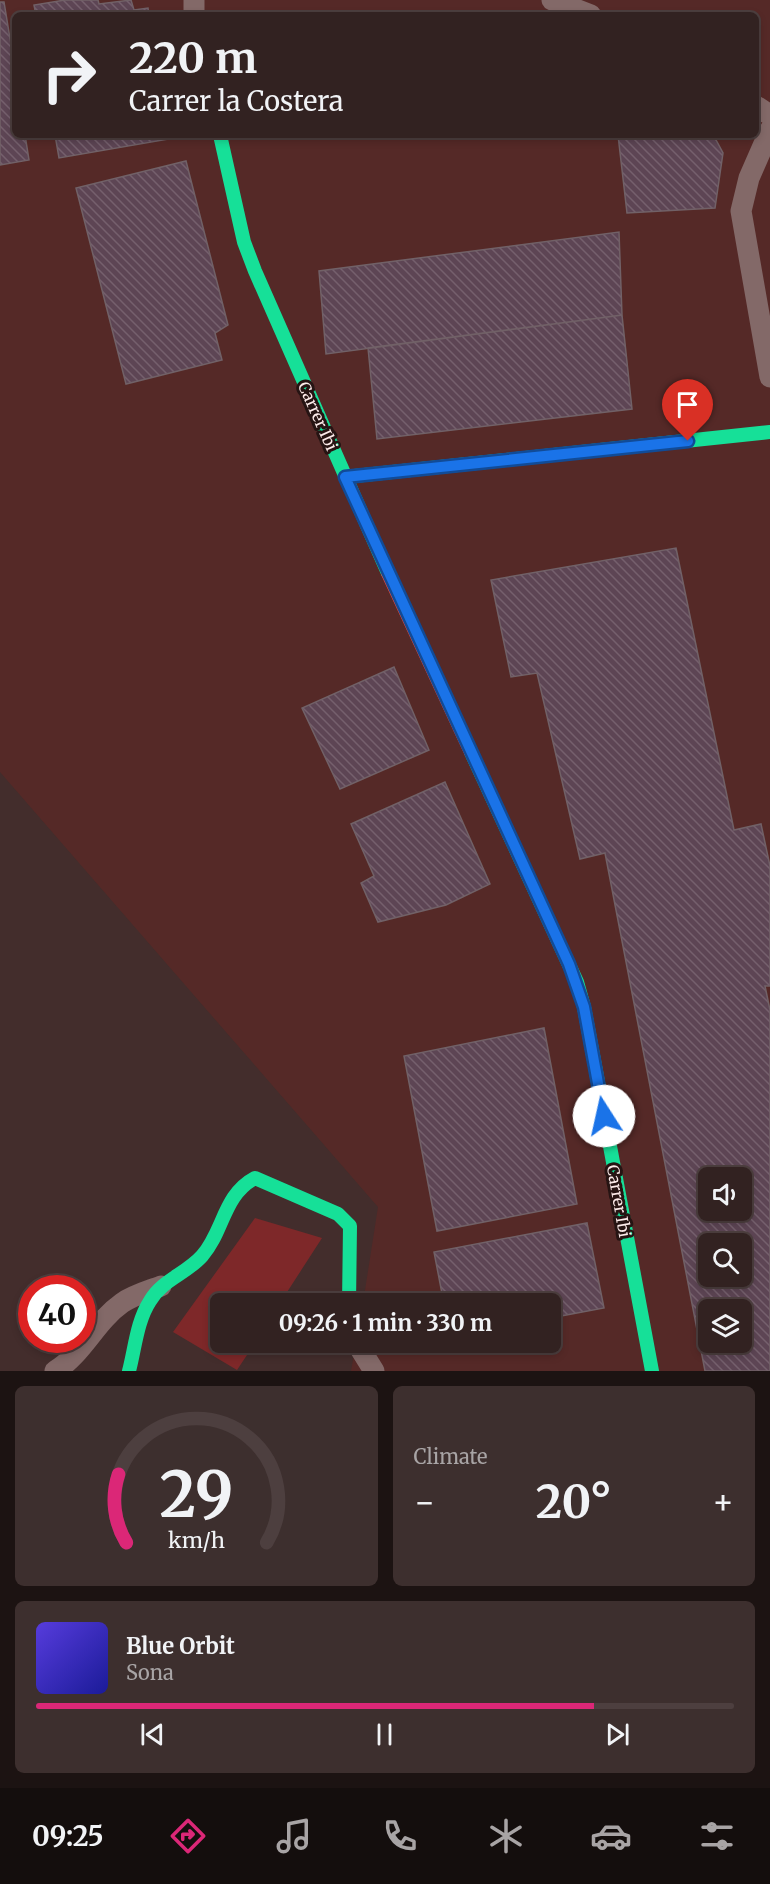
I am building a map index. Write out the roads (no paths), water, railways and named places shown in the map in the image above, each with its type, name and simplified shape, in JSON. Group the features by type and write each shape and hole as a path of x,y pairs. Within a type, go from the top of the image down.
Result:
{"street":[{"path":"552,0 583,12"},
{"path":"770,130 748,178 741,211 770,377"},
{"name":"Carrer Ibi","path":"221,138 244,242 255,271 345,477 577,982 584,1007 652,1371"},
{"path":"345,477 770,432"},
{"path":"129,1371 148,1305 155,1293 204,1254 234,1196 248,1181 255,1179 338,1214 350,1226 349,1293"},
{"path":"55,1371 76,1354 103,1321 122,1303 164,1285"},
{"path":"363,1353 374,1371"}]}
